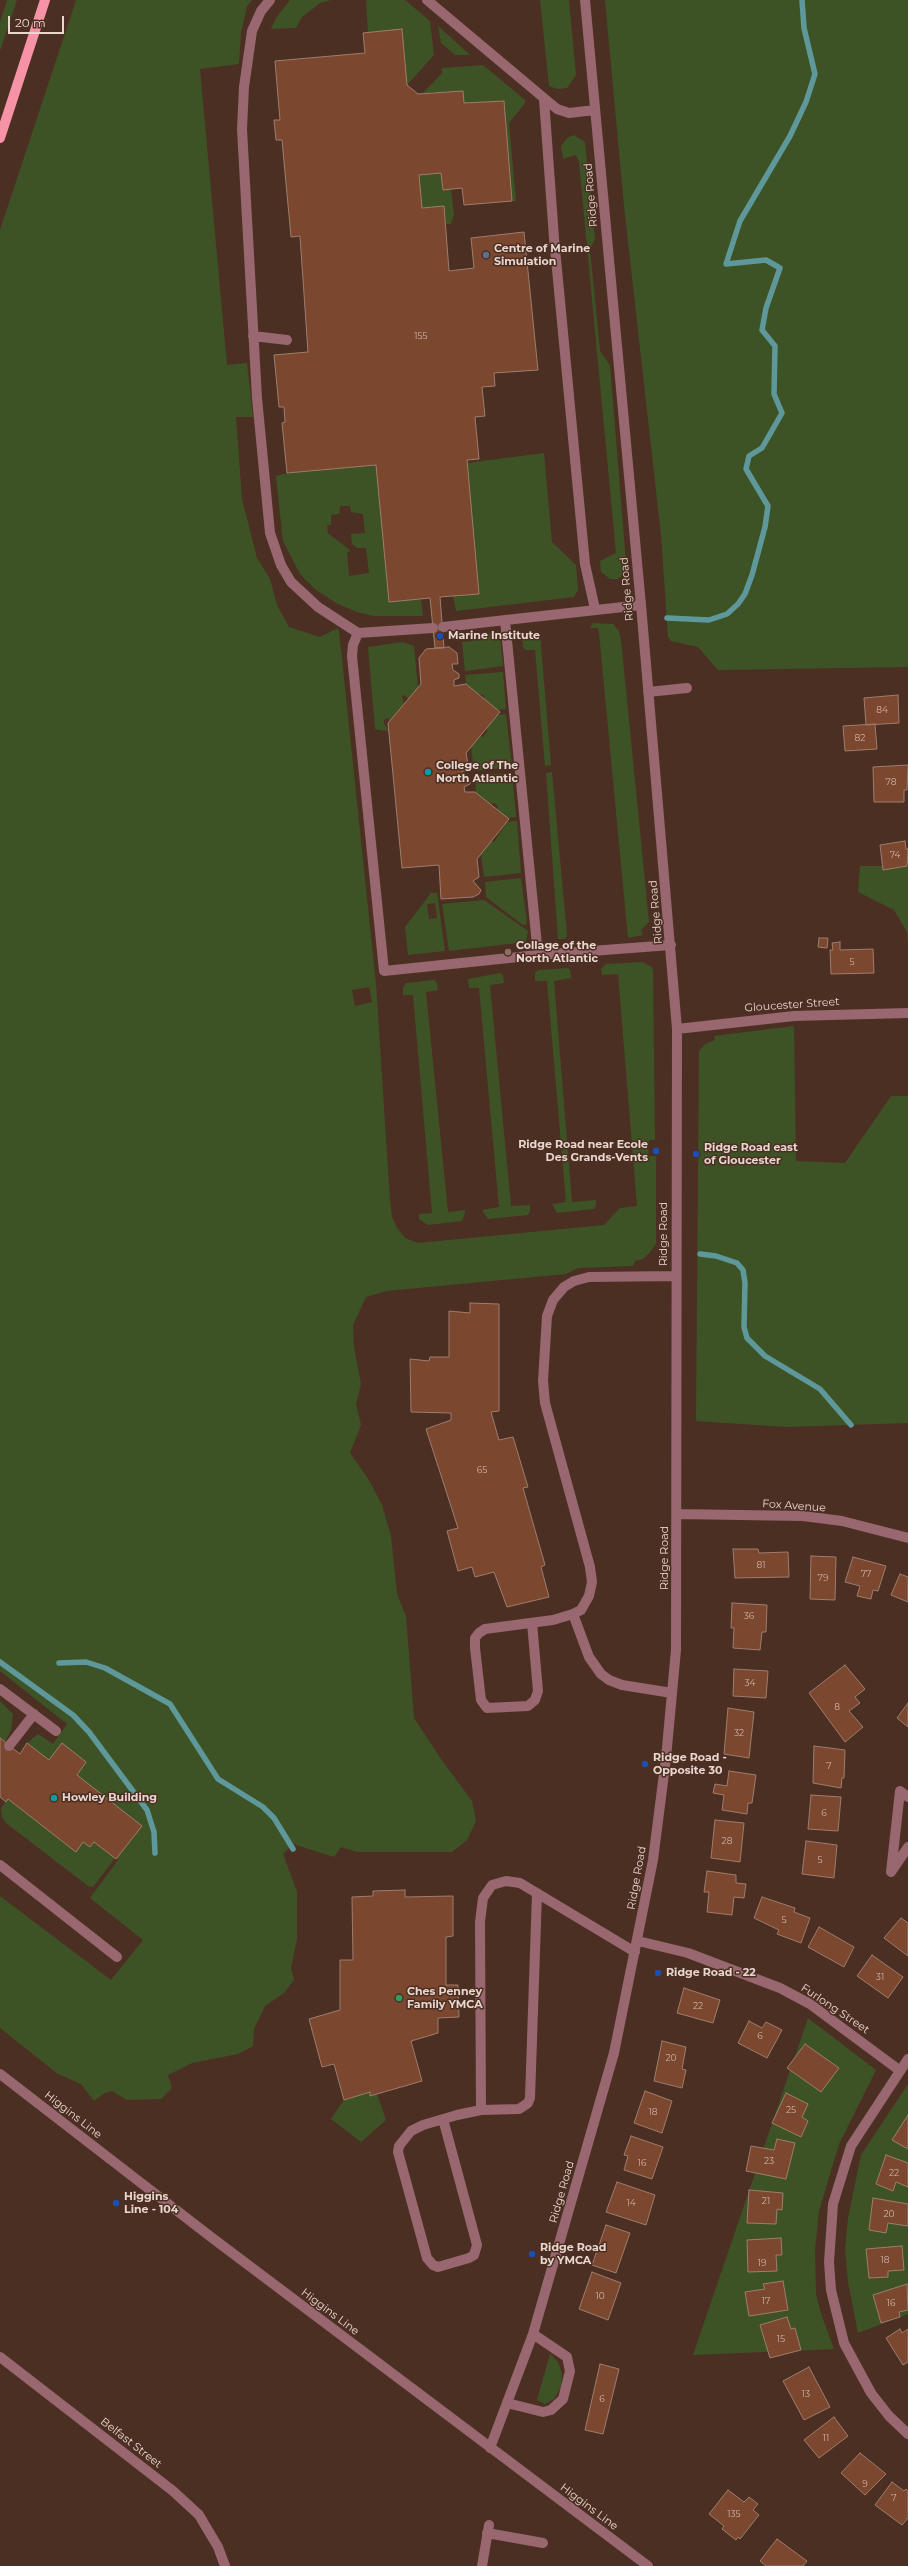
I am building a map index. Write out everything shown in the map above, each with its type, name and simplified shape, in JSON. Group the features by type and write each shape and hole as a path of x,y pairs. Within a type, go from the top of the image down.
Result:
{"main road":[{"path":"0,138 45,0"}],"street":[{"path":"270,0 261,11 252,31 242,108 253,336 270,533 275,551 291,582 304,595 358,633 438,628 595,609 641,605"},
{"path":"426,0 557,110 569,113 595,110"},
{"name":"Ridge Road","path":"490,2448 533,2334 614,2053 638,1941 653,1860 676,1650 677,1028 641,605 585,0"},
{"path":"544,99 554,238 585,564 595,609"},
{"path":"253,336 287,340"},
{"path":"505,620 538,955"},
{"path":"358,633 353,645 352,656 384,971 538,955 671,946"},
{"path":"648,692 688,688"},
{"name":"Gloucester Street","path":"677,1028 794,1016 908,1013"},
{"path":"532,1623 538,1691 535,1700 528,1706 487,1708 481,1700 475,1638 485,1629 532,1623 573,1614 581,1610 589,1596 592,1582 590,1567 545,1402 544,1358 547,1316 553,1300 564,1287 574,1281 589,1277 676,1276"},
{"name":"Fox Avenue","path":"677,1514 803,1516 842,1521 908,1538"},
{"path":"573,1614 589,1657 601,1674 622,1685 672,1693"},
{"path":"0,1689 56,1730"},
{"path":"9,1746 34,1714"},
{"path":"908,1797 900,1791 891,1872 908,1846"},
{"path":"0,1865 117,1957"},
{"path":"481,2110 480,1922 482,1898 492,1885 506,1880 520,1883 635,1952"},
{"path":"443,2119 477,2245 474,2255 469,2258 438,2267 433,2265 427,2258 398,2152 402,2140 411,2131 443,2119 481,2110 519,2109 528,2103 530,2098 537,1893"},
{"name":"Furlong Street","path":"638,1941 688,1953 780,1988 810,2004 899,2070"},
{"path":"908,2059 899,2070 848,2153 833,2204 829,2262 831,2290 844,2343 870,2393 889,2416 908,2434"},
{"name":"Higgins Line","path":"0,2074 490,2448 648,2566"},
{"path":"507,2404 543,2412 551,2410 563,2399 570,2371 567,2357 533,2334"},
{"name":"Belfast Street","path":"0,2357 174,2491 199,2515 218,2547 225,2566"},
{"path":"482,2566 488,2529 542,2543"}],"green space":[{"path":"7,0 17,0 0,51 0,22"},
{"path":"76,0 252,0 247,6 241,33 239,64 200,69 227,365 247,363 253,417 236,417 242,499 257,558 270,579 277,605 289,627 320,637 338,628 339,631 376,984 390,1200 392,1217 397,1228 405,1238 418,1243 604,1225 620,1208 637,1206 618,974 602,975 601,969 606,964 642,962 652,967 653,971 655,1140 649,1140 648,1146 649,1156 656,1156 656,1244 650,1252 643,1259 635,1261 633,1266 578,1268 566,1274 386,1291 366,1297 353,1325 354,1348 361,1384 356,1404 361,1425 350,1453 369,1480 382,1505 391,1536 397,1594 406,1616 414,1718 441,1759 472,1801 476,1821 467,1840 452,1852 357,1852 341,1847 334,1857 293,1844 283,1854 297,1892 297,1939 291,1968 294,1980 284,1993 265,2006 254,2029 253,2046 238,2054 192,2063 168,2075 172,2088 161,2099 127,2100 112,2091 103,2094 94,2101 81,2084 58,2074 0,2028 0,1896 111,1980 143,1940 90,1898 118,1860 77,1775 86,1762 62,1744 49,1760 27,1743 38,1734 53,1744 67,1724 0,1671 0,230","holes":["369,987 372,1002 355,1006 352,990"]},
{"path":"290,0 331,0 320,3 302,17 296,28 271,29 276,18"},
{"path":"366,0 405,0 430,21 434,55 407,85 402,30 368,33"},
{"path":"540,0 569,0 576,75 567,88 557,89 549,86"},
{"path":"605,0 908,0 908,667 718,670 698,647 671,641 668,637 661,535 624,206"},
{"path":"438,26 470,55 455,55 441,43"},
{"path":"483,65 525,100 525,103 509,123 516,201 512,201 504,101 464,103 463,91 423,93 443,72 441,70 443,68"},
{"path":"574,135 585,142 595,239 590,249 600,351 610,365 626,563 625,573 618,579 610,579 601,572 600,561 616,553 579,162 576,155 563,159 561,146 567,138"},
{"path":"441,173 443,189 451,189 454,215 451,224 446,224 444,206 422,208 419,175"},
{"path":"544,453 552,542 576,565 578,590 574,597 456,611 453,596 479,593 467,463"},
{"path":"376,465 389,602 421,599 423,616 374,616 357,612 336,603 315,589 300,574 283,541 276,476 287,473","holes":["340,506 350,506 351,512 363,514 365,533 351,534 352,544 357,548 366,548 369,573 349,576 347,552 351,551 328,533 327,525 331,525 331,515 339,514"]},
{"path":"593,623 613,624 619,631 621,640 649,922 641,930 643,935 628,938 599,633 598,628 590,628"},
{"path":"525,632 536,632 540,634 551,765 545,766 535,650 526,650 523,647 522,635"},
{"path":"496,633 500,638 503,666 465,671 462,642 472,641 479,635"},
{"path":"403,642 414,646 418,688 409,699 404,695 402,696 404,704 390,720 387,718 384,720 384,724 389,731 378,730 375,729 368,647"},
{"path":"503,672 506,709 497,710 484,699 484,695 477,694 466,684 465,675"},
{"path":"506,714 512,767 474,771 471,747 480,736 483,737 487,732 487,728 497,715"},
{"path":"552,772 567,935 565,939 558,939 546,773"},
{"path":"512,773 516,817 507,818 497,810 498,806 494,803 491,804 476,793 475,775"},
{"path":"517,821 521,873 484,877 481,854 491,841 494,842 507,822"},
{"path":"860,866 908,866 908,945 907,932 894,910 858,892"},
{"path":"521,878 527,924 523,925 486,897 485,882"},
{"path":"431,893 437,893 445,951 408,955 405,927","holes":["435,903 437,918 429,919 427,904"]},
{"path":"484,900 528,931 526,942 449,951 442,904"},
{"path":"568,968 570,970 571,978 554,981 572,1202 596,1200 596,1205 594,1209 557,1213 552,1204 566,1202 547,981 535,981 535,973 538,970"},
{"path":"500,973 503,975 504,983 490,985 511,1206 530,1205 530,1211 528,1215 488,1219 482,1210 499,1207 479,988 469,988 468,979"},
{"path":"434,980 437,983 438,990 426,992 448,1212 465,1210 465,1213 462,1221 428,1225 419,1219 419,1214 432,1213 413,995 403,995 403,988 406,983"},
{"path":"794,1026 796,1161 845,1163 891,1096 908,1096 908,1423 787,1427 696,1421 699,1051 705,1044 715,1040 714,1036"},
{"path":"0,1701 13,1714 11,1730 5,1742 0,1738"},
{"path":"8,1799 75,1851 83,1842 90,1847 94,1842 115,1858 93,1887 88,1886 6,1823 2,1817 1,1808"},
{"path":"808,2018 876,2070 839,2144 819,2211 815,2250 816,2294 821,2314 834,2349 693,2355"},
{"path":"908,2084 908,2314 858,2333 848,2282 845,2250 848,2218 861,2155"},
{"path":"370,2092 371,2096 377,2094 386,2120 361,2142 331,2119 344,2100"},
{"path":"550,2354 558,2362 562,2374 561,2387 554,2399 545,2404 537,2400"}],"building":[{"path":"402,29 407,85 418,94 463,91 464,103 504,101 512,201 464,205 462,188 443,190 441,173 419,175 422,208 444,206 449,271 474,268 471,238 524,232 538,370 494,373 495,386 482,387 485,416 475,417 479,459 467,460 479,594 440,597 444,648 435,648 430,598 389,602 376,465 287,473 282,423 285,422 284,407 279,407 274,355 308,352 300,236 291,237 282,140 276,140 274,120 280,120 275,61 365,53 363,33"},
{"name":"College of The North Atlantic","path":"449,647 457,653 458,664 452,664 453,670 459,674 459,678 454,680 454,686 466,684 500,712 466,753 469,771 462,771 463,776 469,777 470,784 464,787 465,792 475,792 509,819 477,859 479,877 473,881 481,890 479,894 473,897 441,899 439,865 402,868 388,723 421,684 419,658 426,649"},
{"path":"898,695 899,723 866,725 864,698"},
{"path":"875,724 877,749 845,751 843,726"},
{"path":"908,765 907,790 904,790 904,802 874,802 873,767"},
{"path":"905,841 906,849 908,849 907,866 883,870 880,845"},
{"path":"819,938 828,938 827,948 818,947"},
{"path":"840,942 840,950 873,949 874,973 831,974 830,950 833,950 832,943"},
{"path":"470,1303 499,1304 499,1411 491,1412 499,1440 513,1437 528,1487 523,1488 545,1565 541,1567 549,1597 507,1607 494,1572 475,1577 472,1567 458,1571 447,1531 458,1528 426,1429 451,1420 451,1413 411,1412 410,1359 429,1361 430,1357 449,1357 449,1311 470,1313"},
{"path":"733,1549 758,1549 759,1553 788,1552 789,1577 735,1578"},
{"path":"811,1556 836,1557 835,1600 810,1599"},
{"path":"853,1557 886,1566 878,1591 873,1590 871,1599 857,1596 860,1586 845,1582"},
{"path":"900,1574 908,1577 908,1602 891,1595"},
{"path":"732,1603 767,1605 766,1632 762,1632 760,1650 733,1648 734,1628 731,1628"},
{"path":"845,1665 865,1689 855,1697 860,1703 849,1711 863,1727 845,1742 809,1693"},
{"path":"734,1669 768,1671 766,1698 733,1696"},
{"path":"908,1703 908,1727 897,1718"},
{"path":"728,1708 754,1712 749,1758 724,1754"},
{"name":"Howley Building","path":"0,1738 20,1754 27,1743 49,1760 62,1743 86,1762 77,1775 142,1826 116,1859 94,1842 90,1847 83,1842 76,1852 8,1799 6,1802 0,1797"},
{"path":"814,1746 845,1750 844,1778 842,1778 841,1788 813,1783"},
{"path":"729,1771 756,1775 752,1803 748,1803 747,1814 722,1810 724,1795 713,1793 715,1784 727,1786"},
{"path":"811,1795 841,1797 838,1831 808,1829"},
{"path":"715,1820 744,1823 740,1862 711,1858"},
{"path":"806,1841 837,1845 834,1878 802,1874"},
{"path":"707,1871 736,1875 736,1883 746,1884 744,1898 734,1897 732,1915 707,1912 709,1892 704,1892"},
{"name":"Ches Penney Family YMCA","path":"405,1890 405,1897 453,1896 453,1936 446,1937 446,1985 458,1985 459,2017 438,2018 438,2033 411,2041 422,2081 370,2096 370,2092 344,2100 334,2064 322,2067 309,2019 340,2010 340,1960 353,1960 352,1897 373,1896 373,1891"},
{"path":"762,1897 795,1908 794,1912 810,1918 801,1943 777,1934 779,1930 754,1918"},
{"path":"901,1918 908,1923 908,1956 884,1938"},
{"path":"819,1927 854,1947 844,1967 808,1947"},
{"path":"872,1955 903,1977 888,1998 857,1976"},
{"path":"684,1988 720,2000 713,2023 677,2013"},
{"path":"749,2021 762,2028 766,2022 782,2030 767,2058 738,2043"},
{"path":"662,2041 686,2047 682,2069 686,2070 682,2088 654,2081"},
{"path":"805,2044 839,2068 821,2092 787,2068"},
{"path":"645,2091 672,2101 662,2133 634,2123"},
{"path":"786,2093 808,2104 802,2117 808,2121 801,2137 772,2123"},
{"path":"908,2115 908,2149 892,2140"},
{"path":"631,2136 663,2147 652,2179 624,2170 628,2156 624,2155"},
{"path":"777,2139 795,2143 786,2179 746,2171 751,2146 774,2150"},
{"path":"886,2155 908,2163 908,2187 896,2182 893,2191 876,2184"},
{"path":"617,2182 655,2195 646,2225 606,2212"},
{"path":"749,2190 783,2193 782,2210 777,2209 776,2224 747,2223"},
{"path":"873,2198 908,2204 908,2226 888,2223 886,2233 869,2230"},
{"path":"606,2225 630,2233 616,2273 592,2265"},
{"path":"781,2238 782,2255 776,2255 777,2271 748,2272 747,2240"},
{"path":"902,2246 904,2270 888,2271 888,2277 869,2278 866,2249"},
{"path":"592,2272 621,2283 608,2320 579,2309"},
{"path":"783,2281 788,2310 749,2316 745,2292 765,2289 763,2284"},
{"path":"907,2284 908,2310 899,2312 900,2317 881,2323 873,2295"},
{"path":"787,2317 791,2329 795,2328 801,2350 770,2358 760,2325"},
{"path":"900,2329 902,2333 908,2329 908,2362 903,2365 886,2338"},
{"path":"600,2364 619,2369 603,2434 585,2430"},
{"path":"809,2367 830,2407 804,2420 783,2381"},
{"path":"834,2417 848,2436 819,2458 804,2440"},
{"path":"860,2453 886,2474 865,2495 841,2473"},
{"path":"892,2482 904,2491 906,2489 908,2491 908,2518 902,2525 875,2505"},
{"path":"728,2490 744,2502 749,2497 758,2504 753,2510 759,2515 740,2539 738,2537 736,2540 722,2529 724,2526 709,2514"},
{"path":"777,2539 807,2561 803,2566 766,2566 760,2561"}],"waterway":[{"path":"667,618 709,620 727,614 738,604 745,594 752,575 765,527 768,506 746,469 749,456 762,448 782,413 774,394 775,346 762,330 766,308 780,268 766,260 726,264 740,221 790,136 806,102 815,74 804,28 802,0"},
{"path":"700,1254 716,1256 737,1263 743,1270 745,1283 744,1327 747,1338 765,1356 820,1389 851,1425"},
{"path":"0,1662 73,1715 89,1732 147,1810 154,1832 155,1853"},
{"path":"59,1663 86,1662 105,1668 170,1704 218,1779 263,1807 274,1818 293,1849"}],"place":[{"name":"Centre of Marine Simulation","path":"486,255"},
{"name":"Marine Institute","path":"440,636"},
{"name":"College of The North Atlantic","path":"428,772"},
{"name":"Collage of the North Atlantic","path":"508,952"},
{"name":"Ridge Road near Ecole Des Grands-Vents","path":"656,1151"},
{"name":"Ridge Road east of Gloucester","path":"696,1154"},
{"name":"Ridge Road - Opposite 30","path":"645,1764"},
{"name":"Howley Building","path":"54,1798"},
{"name":"Ridge Road - 22","path":"658,1973"},
{"name":"Ches Penney Family YMCA","path":"399,1998"},
{"name":"Higgins Line - 104","path":"116,2203"},
{"name":"Ridge Road by YMCA","path":"532,2254"}]}
